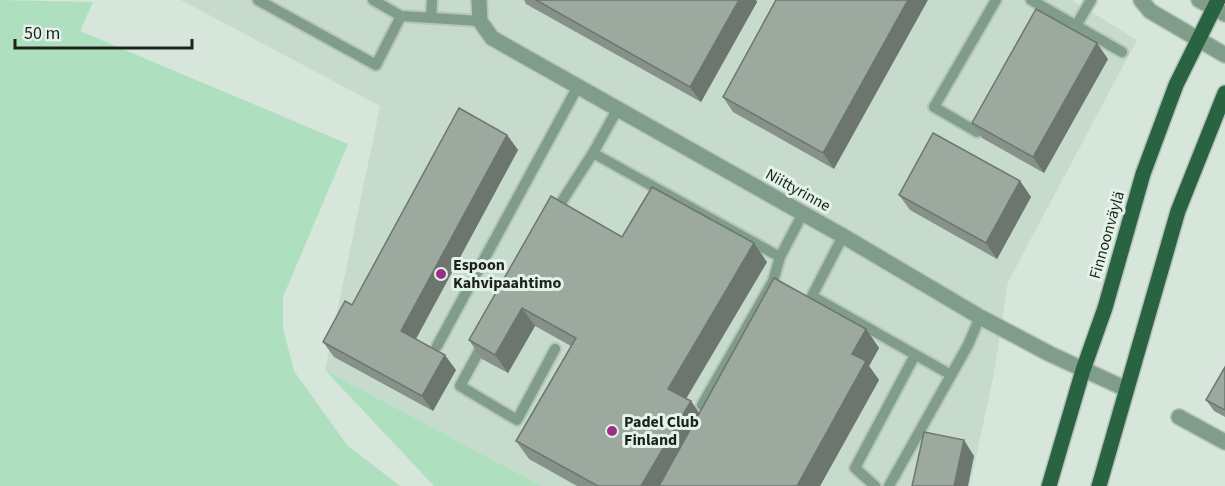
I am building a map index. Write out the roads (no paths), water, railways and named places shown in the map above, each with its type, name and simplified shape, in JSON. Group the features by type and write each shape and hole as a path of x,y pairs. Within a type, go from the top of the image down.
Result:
{"main road":[{"name":"Finnoonväylä","path":"1049,486 1083,370 1105,308 1143,174 1176,85 1198,40 1219,7"},
{"path":"1099,486 1178,211 1225,93"}],"street":[{"path":"479,0 480,21"},
{"path":"1142,0 1150,11 1225,55"},
{"path":"1199,0 1219,7"},
{"name":"Niittyrinne","path":"480,21 492,38 803,213 980,317 1083,370 1126,389"},
{"path":"1179,417 1225,442"}],"lane":[{"path":"258,0 376,65 402,16"},
{"path":"373,0 402,16 480,21"},
{"path":"431,18 432,0"},
{"path":"989,111 977,132 934,107 996,0"},
{"path":"1031,0 1122,52"},
{"path":"1076,26 1091,0"},
{"path":"1035,30 1047,9"},
{"path":"437,346 577,87"},
{"path":"548,226 617,110"},
{"path":"593,153 780,257"},
{"path":"702,405 773,281 780,257 803,213"},
{"path":"843,236 812,296 951,375"},
{"path":"889,486 951,375 980,317"},
{"path":"488,336 460,386 517,420 555,349"},
{"path":"875,486 855,468 915,355"}],"place":[{"name":"Espoon Kahvipaahtimo","path":"441,274"},
{"name":"Padel Club Finland","path":"612,431"}]}
